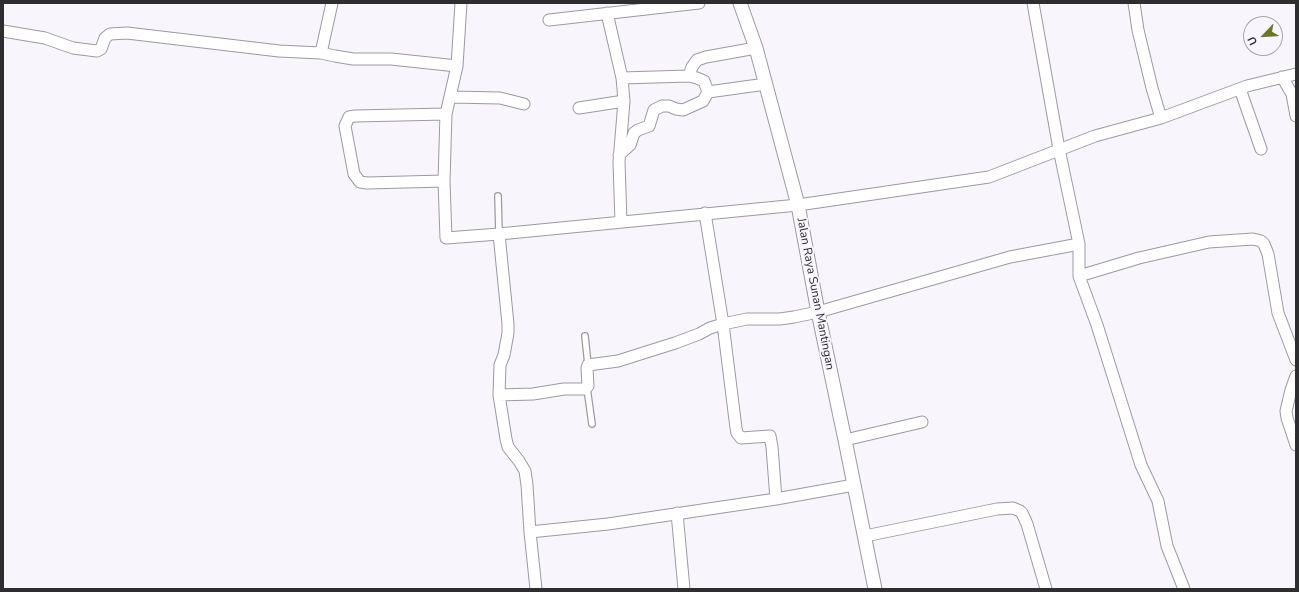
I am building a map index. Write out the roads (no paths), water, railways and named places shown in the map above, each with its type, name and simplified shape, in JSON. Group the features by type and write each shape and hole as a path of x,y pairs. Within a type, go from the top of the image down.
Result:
{"street":[{"path":"321,53 332,3"},
{"path":"461,3 457,66 446,114 444,181 446,238 798,205 989,177 1095,136 1161,118 1240,89 1296,74"},
{"path":"549,20 699,3"},
{"name":"Jalan Raya Sunan Mantingan","path":"740,3 756,48 798,205 818,312 875,589"},
{"path":"1033,3 1059,149 1078,244 1079,276 1097,325 1141,464 1158,500 1167,546 1184,589"},
{"path":"1134,3 1138,30 1161,118"},
{"path":"607,13 622,78 624,101 619,155 621,222"},
{"path":"3,31 44,38 73,48 97,51 100,49 105,38 110,34 127,33 279,51 321,53 353,59 391,59 457,66"},
{"path":"689,76 692,67 697,60 756,48"},
{"path":"619,155 630,145 634,133 649,126 654,110 662,106 669,106 683,110 703,101 708,92 704,81 689,76 622,78"},
{"path":"1282,77 1292,94 1296,116"},
{"path":"708,92 766,84"},
{"path":"1240,89 1261,149"},
{"path":"450,97 500,98 524,104"},
{"path":"579,108 624,101"},
{"path":"444,181 360,182 354,174 345,126 349,117 355,116 446,114"},
{"path":"705,213 723,324 737,433 741,438 770,436 776,499"},
{"path":"499,234 508,324 504,356 500,365 499,395 508,446 525,471 536,589"},
{"path":"1079,276 1139,258 1210,242 1258,240 1264,244 1268,254 1278,313 1296,360"},
{"path":"499,395 533,394 564,389 582,390 587,387 588,383 588,365 618,361 676,343 723,324 747,319 780,319 818,312 1010,257 1078,244"},
{"path":"1296,376 1286,410 1287,418 1296,445"},
{"path":"845,440 922,422"},
{"path":"530,532 608,524 677,514 776,499 854,485"},
{"path":"865,536 996,509 1013,508 1022,513 1046,589"},
{"path":"677,514 684,589"}],"lane":[{"path":"498,196 499,234"},
{"path":"585,336 588,365"},
{"path":"587,387 592,424"}]}
